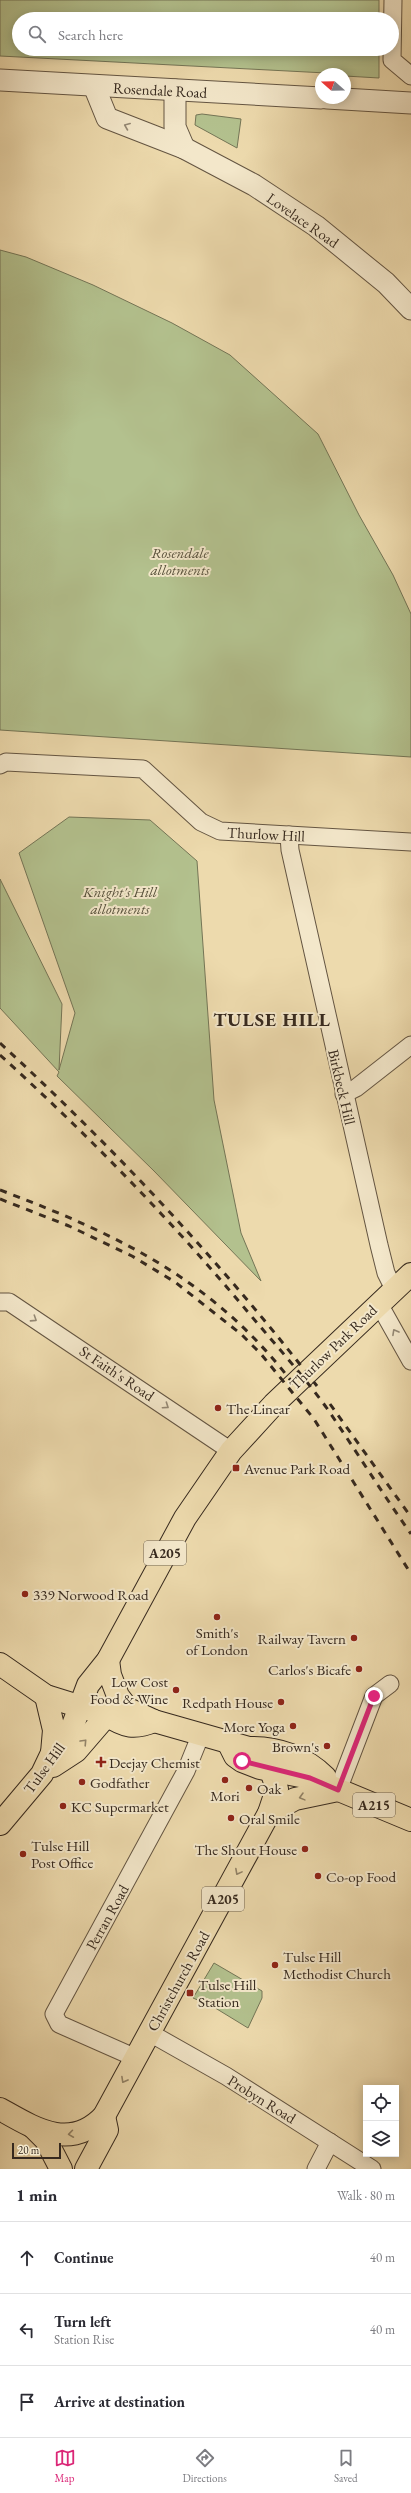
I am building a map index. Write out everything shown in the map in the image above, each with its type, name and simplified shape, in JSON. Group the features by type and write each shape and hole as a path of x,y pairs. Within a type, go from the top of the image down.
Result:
{"main road":[{"name":"Thurlow Park Road","path":"80,1706 94,1675 108,1660 186,1518 231,1451 274,1404 411,1274"},
{"path":"107,1715 128,1709 118,1696 110,1675 108,1660"},
{"path":"0,1664 46,1696 107,1715 119,1724 130,1727 140,1727 154,1721"},
{"path":"46,1696 54,1730 52,1753"},
{"name":"Tulse Hill","path":"0,1824 42,1774 52,1753 70,1733 80,1706"},
{"name":"A205","path":"128,1709 154,1721 248,1748 259,1754 271,1770"},
{"name":"A205","path":"42,1774 75,1752 107,1715"},
{"path":"228,1742 235,1756 242,1761 271,1770 310,1778 338,1790"},
{"name":"A215","path":"248,1748 279,1749 318,1770 338,1790 411,1820"},
{"name":"Christchurch Road","path":"86,2169 107,2130 104,2116 270,1812 276,1789 271,1770"},
{"name":"A215","path":"270,1812 295,1799 338,1790"},
{"name":"A205","path":"0,2109 34,2128 54,2134 72,2134 88,2129 104,2116"},
{"name":"A205","path":"34,2128 46,2140 61,2169"}],"street":[{"path":"393,0 393,12"},
{"path":"392,56 392,60 411,76"},
{"name":"Rosendale Road","path":"0,80 315,98"},
{"name":"Lovelace Road","path":"94,86 107,118 184,148 254,185 316,226 386,283 411,309"},
{"path":"175,90 175,127 184,148"},
{"path":"351,99 411,103"},
{"name":"Thurlow Hill","path":"0,765 6,762 143,769 201,822 220,831 411,842"},
{"name":"Birkbeck Hill","path":"289,835 290,850 383,1263 394,1289"},
{"path":"344,1094 356,1088 411,1045"},
{"name":"St Faith's Road","path":"0,1302 9,1302 231,1451"},
{"path":"378,1304 411,1361"},
{"path":"338,1790 374,1696 390,1684"},
{"name":"Perran Road","path":"136,2058 59,2024 54,2014 186,1771 201,1734"},
{"name":"Probyn Road","path":"150,2033 226,2076 372,2169"},
{"path":"316,2169 330,2142"}],"green space":[{"path":"0,0 379,0 379,12 12,12 12,56 379,56 379,78 351,76 351,68 315,68 315,72 0,56"},
{"path":"202,114 241,119 237,148 195,125 196,115"},
{"name":"Rosendale allotments","path":"0,250 26,257 93,285 172,323 230,355 318,434 359,515 393,575 411,614 411,757 0,730"},
{"name":"Knight's Hill allotments","path":"69,817 150,820 197,861 214,1100 241,1233 261,1281 154,1171 57,1076 59,1072 0,1008 0,879 62,1004 59,1070 75,1013 19,853"},
{"path":"214,1963 262,1991 262,1998 248,2028 212,2006 193,1998"}],"railway":[{"path":"0,1043 85,1124 166,1208 243,1294 317,1386"},
{"path":"0,1055 97,1147 159,1211 218,1277 317,1395 411,1534"},
{"path":"0,1190 87,1225 127,1245 165,1267 201,1291 235,1320 267,1352 298,1390"},
{"path":"0,1199 69,1226 132,1256 175,1282 241,1334 261,1354 314,1419 411,1574"},
{"path":"330,1404 411,1517"}],"place":[{"name":"The Linear","path":"218,1408"},
{"name":"Avenue Park Road","path":"236,1468"},
{"name":"339 Norwood Road","path":"25,1594"},
{"name":"Smith's of London","path":"217,1617"},
{"name":"Railway Tavern","path":"354,1638"},
{"name":"Carlos's Bicafe","path":"359,1669"},
{"name":"Low Cost Food & Wine","path":"176,1690"},
{"name":"Redpath House","path":"281,1702"},
{"name":"More Yoga","path":"293,1726"},
{"name":"Brown's","path":"327,1746"},
{"name":"Deejay Chemist","path":"101,1762"},
{"name":"Mori","path":"225,1780"},
{"name":"Godfather","path":"82,1782"},
{"name":"Oak","path":"249,1788"},
{"name":"KC Supermarket","path":"63,1806"},
{"name":"Oral Smile","path":"231,1818"},
{"name":"The Shout House","path":"305,1849"},
{"name":"Tulse Hill Post Office","path":"23,1854"},
{"name":"Co-op Food","path":"318,1876"},
{"name":"Tulse Hill Methodist Church","path":"275,1965"},
{"name":"Tulse Hill Station","path":"190,1993"}],"district":[{"name":"TULSE HILL","path":"272,1019"}],"route":[{"path":"242,1761 260,1768 310,1778 338,1790 366,1712 374,1696"}]}
